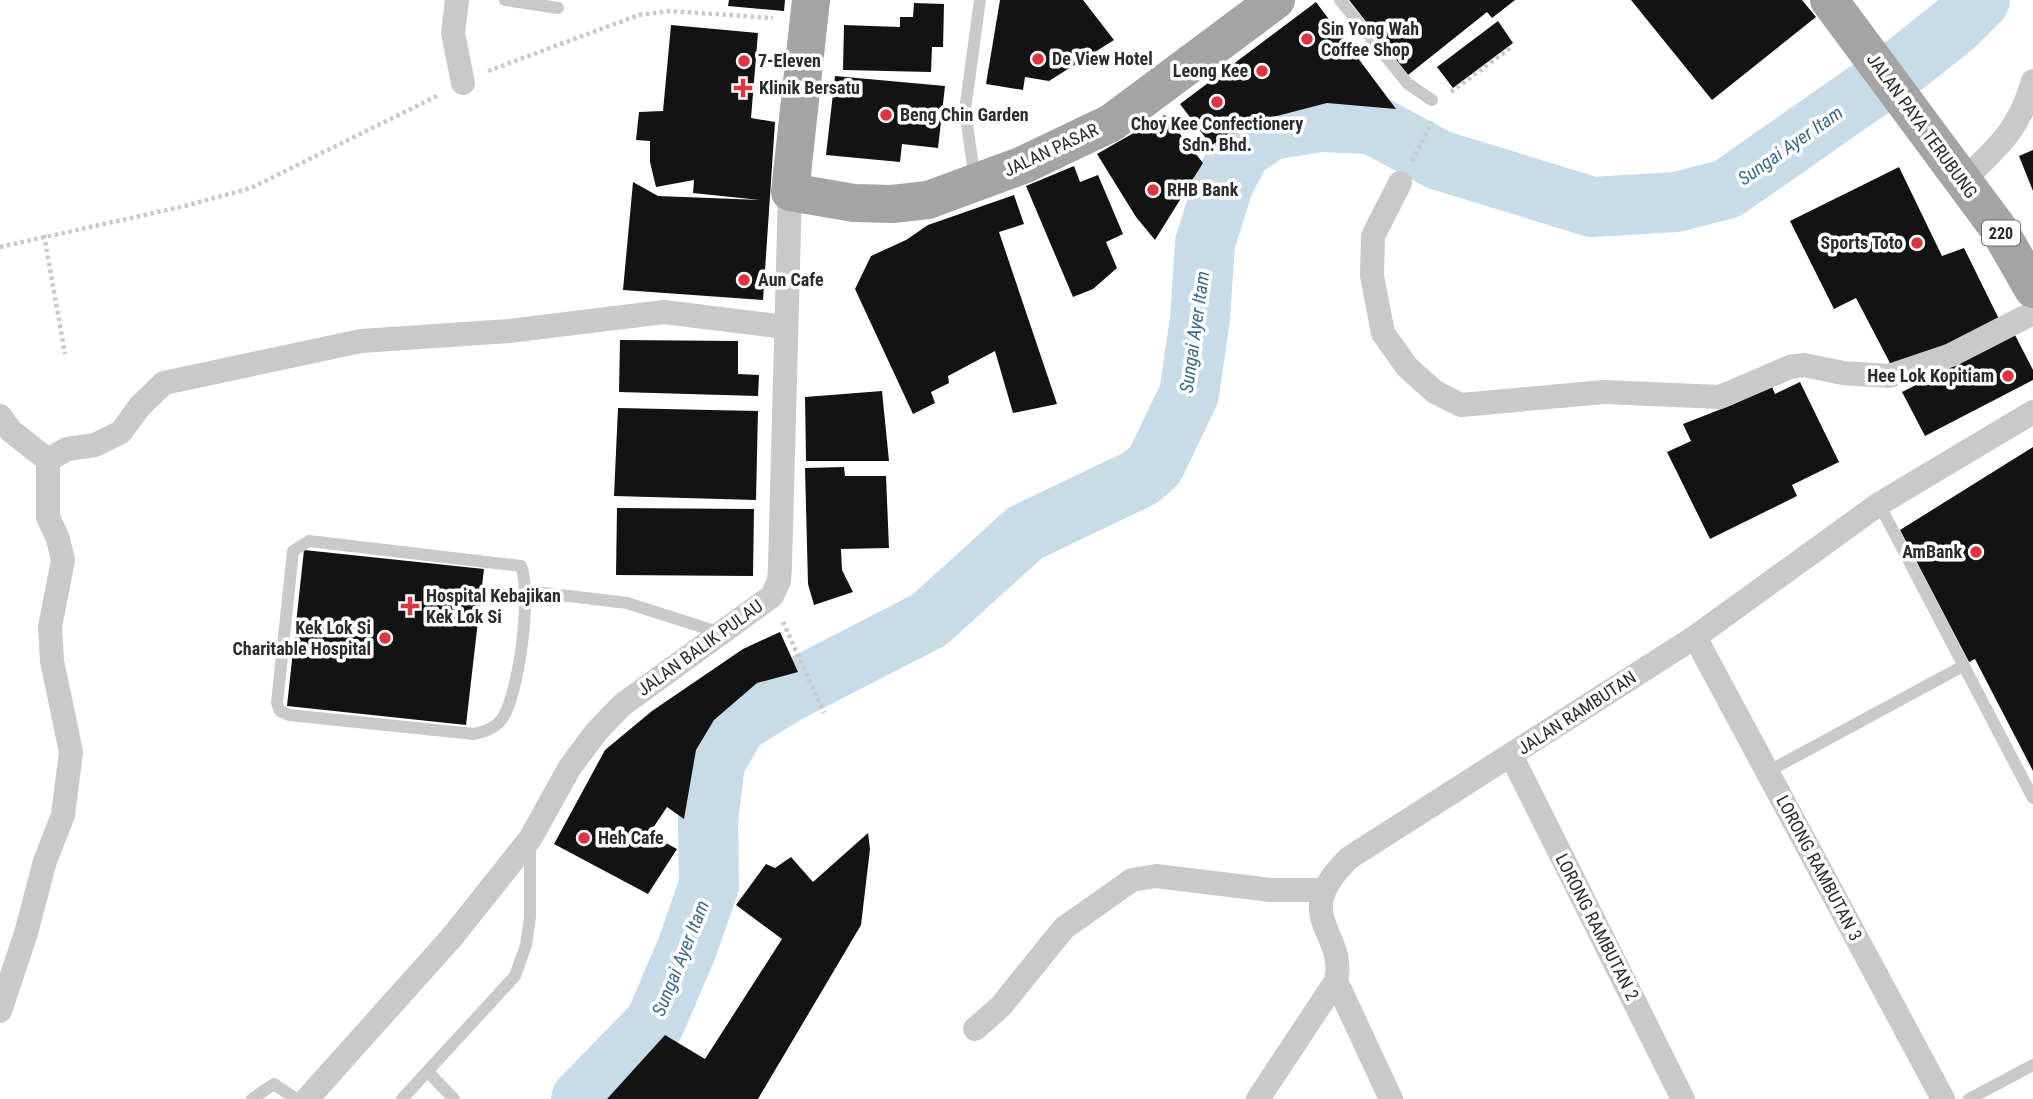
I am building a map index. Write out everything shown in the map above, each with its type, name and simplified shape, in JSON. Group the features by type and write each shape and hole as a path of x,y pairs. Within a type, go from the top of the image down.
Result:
{"main road":[{"name":"JALAN PASAR","path":"790,192 854,204 885,205 928,200 975,184 1111,123 1276,0"},
{"name":"JALAN PAYA TERUBUNG","path":"1829,0 1998,228 2033,294"},
{"name":"JALAN BALIK PULAU","path":"790,192 809,10"}],"street":[{"path":"457,0 453,33 463,83"},
{"path":"1962,181 2008,136 2024,113 2033,81"},
{"path":"1400,183 1373,236 1372,276 1383,333 1406,367 1435,391 1461,405 1604,392 1720,397 1790,367 1804,365 1843,373 1889,376 1951,355 2033,294"},
{"name":"JALAN BALIK PULAU","path":"307,1099 452,937 530,839 570,767 597,731 622,705 772,596 779,581 780,566 790,192"},
{"path":"48,460 67,449 95,445 121,432 140,405 164,383 361,341 509,331 664,312 786,327"},
{"name":"JALAN RAMBUTAN","path":"1324,890 1334,873 1349,858 1695,637 1879,504 2033,412"},
{"path":"0,416 11,431 48,460"},
{"path":"0,1011 26,933 45,861 63,815 71,751 52,661 50,627 62,560 58,539 48,517 48,460"},
{"name":"LORONG RAMBUTAN 3","path":"1695,637 1943,1099"},
{"name":"LORONG RAMBUTAN 2","path":"1511,755 1683,1099"},
{"path":"975,1029 1002,1006 1064,928 1132,880 1156,876 1271,890 1324,890 1320,916 1336,962 1336,981 1391,1099"},
{"path":"1258,1099 1336,981"}],"lane":[{"path":"505,0 558,8"},
{"path":"975,184 965,110 980,0"},
{"path":"1340,0 1408,85 1432,100"},
{"path":"1879,504 2033,798"},
{"path":"309,541 513,563 521,566 527,591 513,699 500,721 490,730 474,734 289,715 281,711 277,703 293,551 299,545 309,541"},
{"path":"527,591 626,603 722,634"},
{"path":"1767,772 1963,666"},
{"path":"402,1099 515,976 526,945 530,918 530,839"},
{"path":"1969,1099 2033,1065"},
{"path":"428,1072 454,1099"},
{"path":"252,1099 274,1084 296,1099"}],"path":[{"path":"0,247 44,235 185,206 251,188 463,83 556,43 639,15 670,11 809,10"},
{"path":"1447,95 1513,46"},
{"path":"44,235 65,354"},
{"path":"772,596 824,713"}],"building":[{"path":"729,0 785,0 784,11 728,6"},
{"name":"De View Hotel","path":"1000,0 1083,0 1114,40 1049,81 1025,77 1023,90 986,84"},
{"path":"1349,0 1515,0 1492,18 1487,12 1408,75"},
{"path":"1631,0 1802,0 1816,17 1712,100"},
{"path":"1316,2 1396,109 1327,103 1265,119 1211,145 1180,104"},
{"path":"914,3 944,4 943,47 932,47 931,72 843,70 844,25 900,27 900,17 913,17"},
{"path":"1498,21 1513,43 1453,88 1437,67"},
{"path":"671,25 758,33 751,118 775,122 763,300 623,290 633,182 658,196 760,200 693,193 694,180 656,187 650,162 650,141 636,140 639,112 663,111"},
{"name":"Beng Chin Garden","path":"835,76 945,86 938,148 902,144 900,162 826,155"},
{"name":"RHB Bank","path":"1165,115 1203,163 1155,240 1136,217 1097,154"},
{"path":"2033,150 2033,191 2019,156"},
{"path":"1074,166 1080,182 1098,175 1123,234 1106,242 1117,268 1093,289 1073,297 1026,186"},
{"path":"1899,167 1942,256 1964,248 2000,321 1945,349 1891,365 1856,298 1834,309 1790,221"},
{"path":"1014,195 1024,224 999,232 1057,404 1013,413 995,351 948,376 949,383 931,392 935,403 913,414 855,289 871,256 906,240 928,225"},
{"path":"2015,335 2033,370 2033,380 1925,436 1902,392"},
{"path":"620,340 738,341 738,374 759,375 758,396 619,392"},
{"path":"1800,382 1839,462 1792,485 1797,496 1710,539 1667,452 1691,441 1683,424 1734,404 1771,384 1775,394"},
{"path":"882,391 889,461 806,461 805,397"},
{"path":"618,408 758,411 756,500 614,496"},
{"path":"2033,447 2033,771 1975,659 1969,662 1900,530"},
{"path":"844,467 845,476 886,476 889,548 841,549 842,570 853,592 814,605 808,584 805,468"},
{"path":"617,508 754,509 753,576 616,575"},
{"name":"Kek Lok Si Charitable Hospital","path":"304,550 484,569 466,725 287,706"},
{"path":"780,632 798,672 757,683 714,720 696,750 684,819 667,807 649,834 677,849 648,894 554,844 605,750 652,711 743,649"},
{"path":"868,833 870,849 861,925 758,1099 607,1099 665,1035 705,1059 782,939 736,905 766,864 775,868 791,857 813,882"}],"waterway":[{"name":"Sungai Ayer Itam","path":"581,1099 655,1023 687,948 709,885 708,821 715,763 737,724 787,693 929,620 1025,533 1140,478 1155,465 1189,394 1200,319 1205,243 1224,183 1242,149 1271,130 1321,122 1372,124 1439,160 1592,207 1676,202 1727,189 1906,64 1954,26 1980,0"}],"place":[{"name":"Sin Yong Wah Coffee Shop","path":"1307,39"},
{"name":"De View Hotel","path":"1038,59"},
{"name":"7-Eleven","path":"744,61"},
{"name":"Leong Kee","path":"1262,71"},
{"name":"Klinik Bersatu","path":"743,88"},
{"name":"Choy Kee Confectionery Sdn. Bhd.","path":"1217,102"},
{"name":"Beng Chin Garden","path":"886,115"},
{"name":"RHB Bank","path":"1153,190"},
{"name":"Sports Toto","path":"1917,243"},
{"name":"Aun Cafe","path":"744,280"},
{"name":"Hee Lok Kopitiam","path":"2008,376"},
{"name":"AmBank","path":"1976,552"},
{"name":"Hospital Kebajikan Kek Lok Si","path":"410,606"},
{"name":"Kek Lok Si Charitable Hospital","path":"385,638"},
{"name":"Heh Cafe","path":"584,838"}]}
